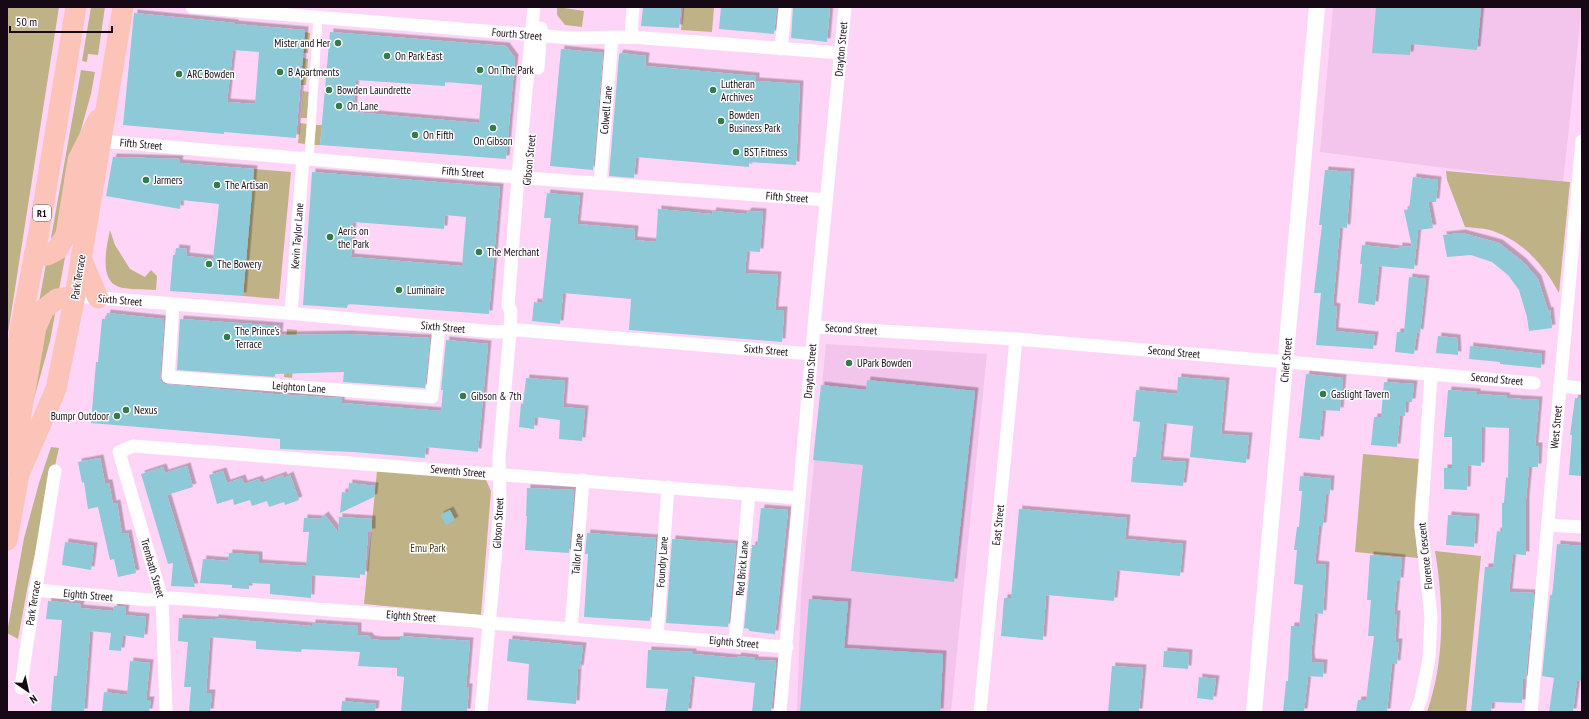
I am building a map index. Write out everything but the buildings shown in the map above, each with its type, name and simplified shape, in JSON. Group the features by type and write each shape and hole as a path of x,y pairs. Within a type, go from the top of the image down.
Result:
{"highway":[{"name":"R1","path":"7,418 20,330 76,7"},
{"name":"Park Terrace","path":"7,540 20,474 56,389 75,296 123,7"},
{"path":"34,255 47,255 57,250 66,235 78,160 107,101"},
{"path":"81,258 98,298"},
{"path":"7,462 16,443 36,327 44,309 57,299 75,296"}],"street":[{"name":"Fourth Street","path":"192,7 571,38 631,37 841,53"},
{"name":"Gibson Street","path":"534,7 536,35"},
{"name":"Gibson Street","path":"482,712 500,507 498,475 511,311 517,304 523,177 536,35 543,7"},
{"path":"631,37 633,7"},
{"path":"781,49 785,7"},
{"name":"Drayton Street","path":"780,712 787,647 814,327 845,7"},
{"name":"Chief Street","path":"1254,712 1317,7"},
{"path":"306,158 318,17"},
{"name":"Colwell Lane","path":"600,183 612,37"},
{"name":"Fifth Street","path":"101,141 523,177 826,200"},
{"name":"West Street","path":"1531,712 1582,141"},
{"name":"Kevin Taylor Lane","path":"291,314 306,158"},
{"name":"Sixth Street","path":"75,296 484,331 519,330 812,354"},
{"name":"Leighton Lane","path":"173,304 168,377 432,397 439,327"},
{"name":"Second Street","path":"814,327 1016,339 1534,382"},
{"name":"East Street","path":"980,712 1016,339"},
{"name":"Florence Crescent","path":"1416,712 1421,698 1429,659 1431,624 1421,526 1431,374"},
{"path":"1560,386 1582,388"},
{"name":"Seventh Street","path":"119,452 133,446 799,498"},
{"name":"Trembath Street","path":"119,452 162,599 166,712"},
{"name":"Park Terrace","path":"21,688 20,685 55,471"},
{"name":"Tailor Lane","path":"571,629 583,480"},
{"name":"Foundry Lane","path":"657,636 668,487"},
{"name":"Red Brick Lane","path":"736,642 749,494"},
{"path":"1548,525 1582,527"},
{"name":"Eighth Street","path":"35,590 149,600 170,598 483,621 489,623 787,647"}],"shaded area":[{"path":"1333,7 1582,7 1563,183 1320,152"},
{"path":"826,344 987,354 951,712 797,712 801,594"}],"green space":[{"path":"7,7 59,7 7,340"},
{"path":"91,7 105,7 98,55 88,54 87,62 82,61"},
{"path":"557,7 584,11 582,27 565,25 557,15"},
{"path":"683,7 714,7 712,32 681,30"},
{"path":"305,32 310,33 308,53 303,53"},
{"path":"303,58 308,59 306,85 301,85"},
{"path":"81,70 95,72 91,94 72,162 56,239 51,238"},
{"path":"303,91 309,92 307,118 301,118"},
{"path":"300,123 307,124 305,144 298,143"},
{"path":"316,125 322,125 320,145 314,145"},
{"path":"254,169 291,172 279,299 243,296"},
{"path":"1446,171 1570,182 1559,293 1539,263 1522,247 1502,234 1481,228 1465,227 1447,180"},
{"path":"110,230 115,245 130,269 145,277 151,270 157,276 156,290 123,288 112,283 106,270 106,253"},
{"path":"66,252 59,290 39,302 46,264"},
{"path":"56,309 50,341 28,420 41,323"},
{"path":"287,329 297,330 292,378 284,377"},
{"path":"51,447 59,448 28,585 18,639 7,633 24,538 39,483"},
{"path":"1363,454 1419,459 1414,525 1418,558 1355,552"},
{"name":"Emu Park","path":"377,471 472,477 486,480 491,491 481,615 364,604"},
{"path":"1435,551 1481,556 1466,712 1427,712 1433,693 1440,653 1440,591"}],"place":[{"name":"Mister and Her","path":"338,43"},
{"name":"On Park East","path":"387,56"},
{"name":"On The Park","path":"480,70"},
{"name":"B Apartments","path":"280,72"},
{"name":"ARC Bowden","path":"179,74"},
{"name":"Bowden Laundrette","path":"329,90"},
{"name":"Lutheran Archives","path":"713,90"},
{"name":"On Lane","path":"339,106"},
{"name":"Bowden Business Park","path":"721,121"},
{"name":"On Gibson","path":"493,128"},
{"name":"On Fifth","path":"415,135"},
{"name":"BST Fitness","path":"736,152"},
{"name":"Jarmers","path":"146,180"},
{"name":"The Artisan","path":"217,185"},
{"name":"Aeris on the Park","path":"330,237"},
{"name":"The Merchant","path":"479,252"},
{"name":"The Bowery","path":"209,264"},
{"name":"Luminaire","path":"399,290"},
{"name":"The Prince’s Terrace","path":"227,337"},
{"name":"UPark Bowden","path":"849,363"},
{"name":"Gaslight Tavern","path":"1323,394"},
{"name":"Gibson & 7th","path":"463,396"},
{"name":"Nexus","path":"126,410"},
{"name":"Bumpr Outdoor","path":"117,416"}]}
